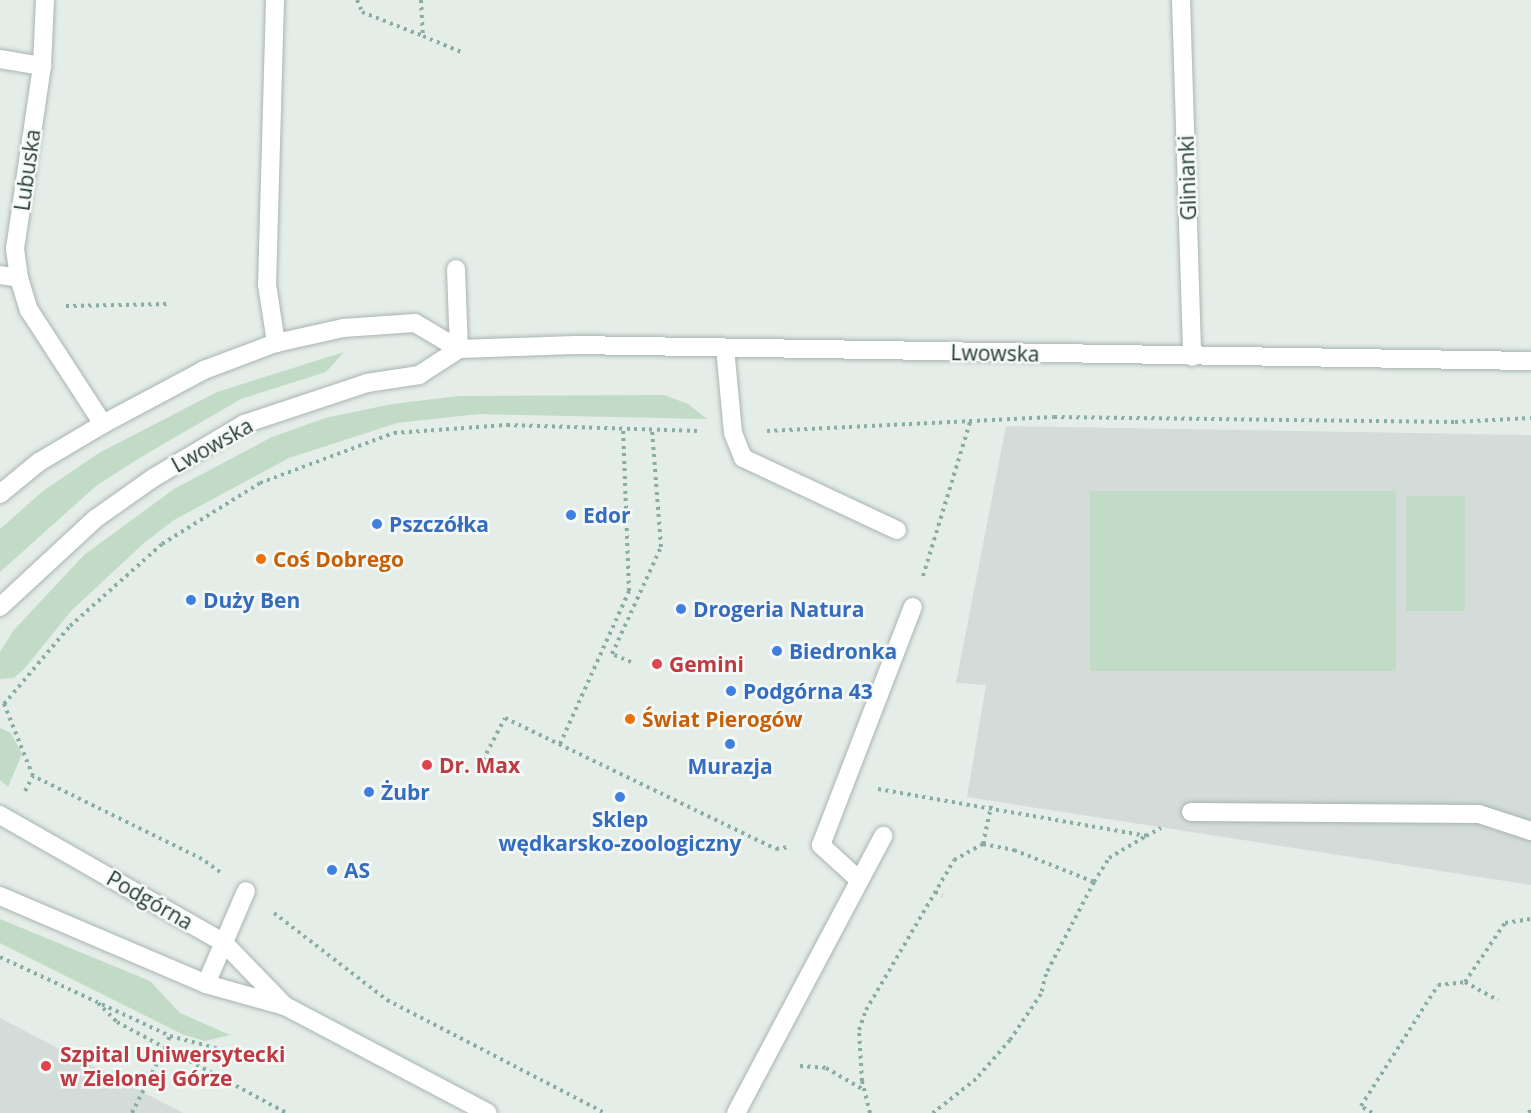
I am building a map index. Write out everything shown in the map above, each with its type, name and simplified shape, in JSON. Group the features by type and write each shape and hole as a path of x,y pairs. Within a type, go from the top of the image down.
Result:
{"street":[{"name":"Lubuska","path":"45,0 42,66 15,249 19,278 29,310 103,424"},
{"path":"276,0 267,284 276,343"},
{"name":"Glinianki","path":"1181,0 1192,357"},
{"path":"0,59 42,66"},
{"path":"456,269 459,349"},
{"path":"0,275 19,278"},
{"path":"0,494 39,462 103,424 204,370 276,343 343,328 415,323 459,349"},
{"name":"Lwowska","path":"0,607 96,519 153,478 244,424 367,383 419,375 459,349 575,345 1531,361"},
{"path":"725,348 734,433 743,458 897,530"},
{"path":"859,880 821,845 913,607"},
{"path":"1191,812 1479,814 1531,831"},
{"name":"Podgórna","path":"0,815 224,943 285,1006"},
{"path":"736,1113 883,836"},
{"path":"206,984 246,891"},
{"name":"Podgórna","path":"0,896 206,984 285,1006 488,1113"}],"path":[{"path":"357,0 362,12 461,52"},
{"path":"421,0 423,36"},
{"path":"29,310 171,304"},
{"path":"605,1113 387,1000 246,891 202,860 33,776 4,704 70,626 162,544 260,483 394,433 507,424 734,433 971,419 1054,417 1455,422 1531,418"},
{"path":"922,578 971,419"},
{"path":"560,744 628,591 623,429"},
{"path":"631,662 612,654 660,547 652,429"},
{"path":"483,760 505,718 776,849"},
{"path":"21,798 33,776"},
{"path":"844,784 991,806 1146,836"},
{"path":"983,843 991,806"},
{"path":"933,1113 976,1079 1010,1040 1041,994 1046,974 1109,858 1191,812"},
{"path":"870,1113 865,1091 859,1030 954,860 983,843 1014,850 1094,882"},
{"path":"935,892 942,895"},
{"path":"1465,982 1505,923 1531,918"},
{"path":"0,957 169,1038 242,1055"},
{"path":"1371,1113 1361,1106 1438,985 1465,982 1498,1000"},
{"path":"98,1003 117,1022 287,1113"},
{"path":"132,1113 163,1051"},
{"path":"795,1066 826,1068 865,1091"}],"shaded area":[{"path":"1006,426 1531,435 1531,885 967,797 986,685 956,683"},
{"name":"Szpital Uniwersytecki w Zielonej Górze","path":"0,1018 183,1113 0,1113"}],"green space":[{"path":"344,352 326,372 241,399 141,457 96,486 0,572 0,529 43,491 99,453 217,392"},
{"path":"664,395 688,404 707,419 479,414 397,423 289,458 174,520 144,543 71,611 25,668 14,678 0,679 0,652 13,631 84,555 174,489 272,437 325,418 392,404 459,396"},
{"path":"1090,491 1396,491 1396,671 1090,671"},
{"path":"1406,496 1465,496 1465,611 1406,611"},
{"path":"0,728 11,733 22,754 8,787 0,780"},
{"path":"0,919 150,981 180,1013 230,1035 205,1041 184,1035 0,943"}],"place":[{"name":"Edor","path":"571,515"},
{"name":"Pszczółka","path":"377,524"},
{"name":"Coś Dobrego","path":"261,559"},
{"name":"Duży Ben","path":"191,600"},
{"name":"Drogeria Natura","path":"681,609"},
{"name":"Biedronka","path":"777,651"},
{"name":"Gemini","path":"657,664"},
{"name":"Podgórna 43","path":"731,691"},
{"name":"Świat Pierogów","path":"630,719"},
{"name":"Murazja","path":"730,744"},
{"name":"Dr. Max","path":"427,765"},
{"name":"Żubr","path":"369,792"},
{"name":"Sklep wędkarsko-zoologiczny","path":"620,797"},
{"name":"AS","path":"332,870"},
{"name":"Szpital Uniwersytecki w Zielonej Górze","path":"46,1066"}]}
